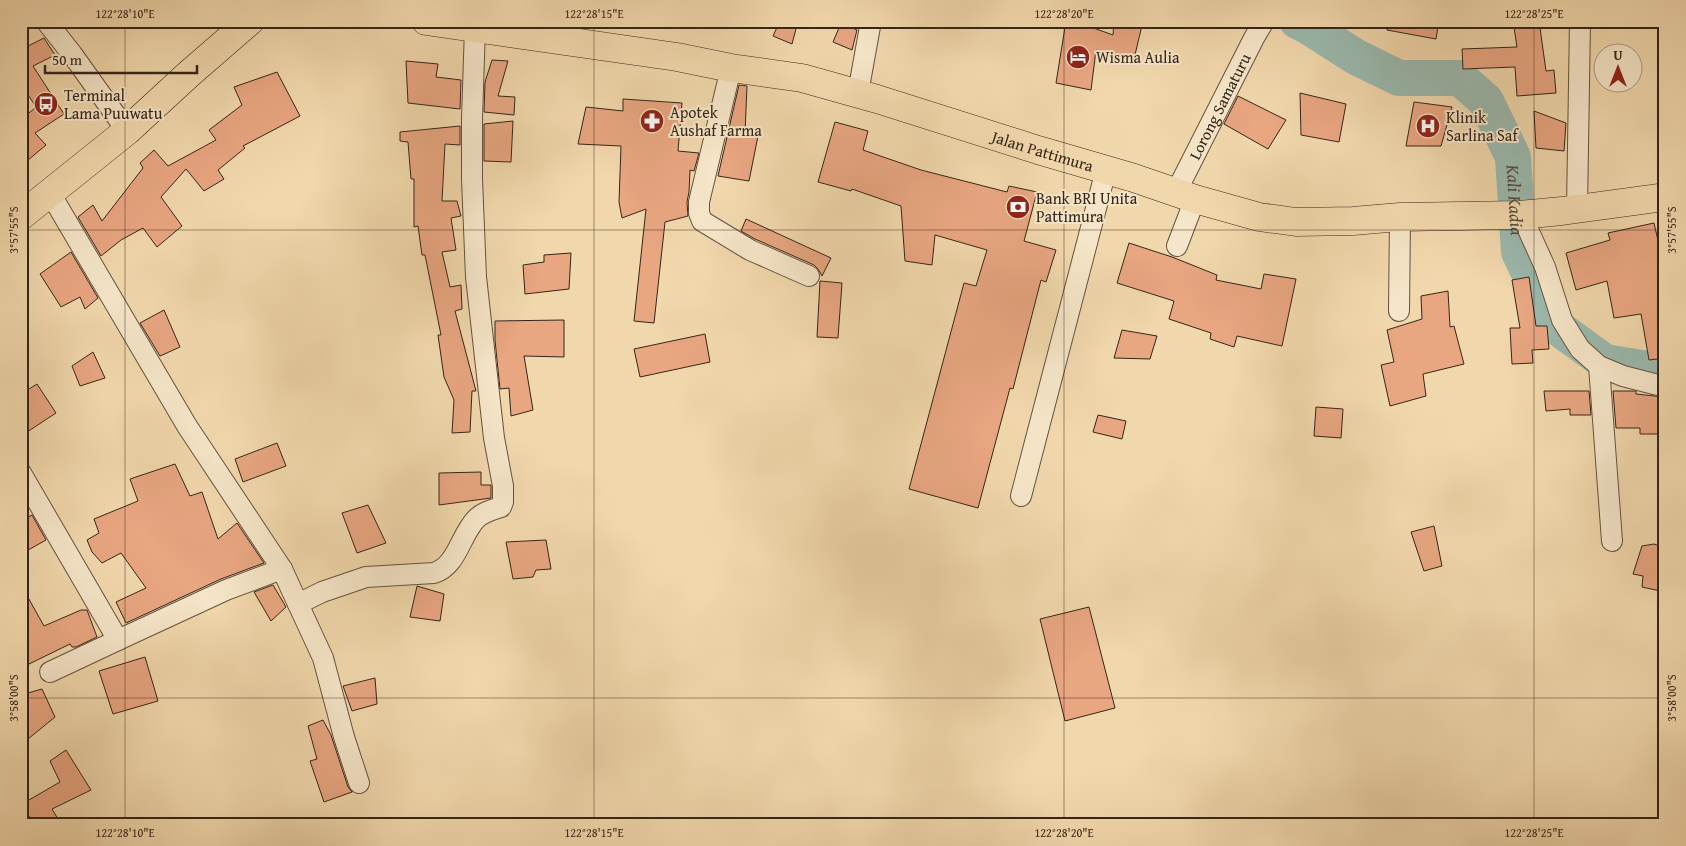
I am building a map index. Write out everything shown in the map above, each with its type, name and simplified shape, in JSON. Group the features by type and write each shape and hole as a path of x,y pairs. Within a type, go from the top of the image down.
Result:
{"highway":[{"path":"21,216 127,131 250,21"},
{"name":"Jalan Pattimura","path":"426,21 465,25 677,57 731,68 802,78 937,117 1259,218 1296,222 1520,215 1665,197"}],"street":[{"path":"46,21 127,131"},
{"path":"858,94 871,21"},
{"path":"1569,210 1580,21"},
{"path":"298,604 322,592 366,577 441,571 449,565 464,534 476,519 502,505 503,486 494,438 476,278 472,179 472,118 465,25"},
{"name":"Lorong Samaturu","path":"1177,246 1186,195 1259,30"},
{"path":"731,68 699,202 699,213 702,221 750,250 809,276"},
{"path":"1021,496 1106,170"},
{"path":"50,193 187,426 282,569 323,658 344,737 359,783"},
{"path":"1520,215 1544,267 1562,320 1580,349 1599,366 1623,376 1665,385"},
{"path":"1399,312 1400,218"},
{"path":"1599,366 1612,541"},
{"path":"21,473 118,640"},
{"path":"50,672 226,590 282,569"}],"building":[{"path":"780,21 798,21 792,44 773,36"},
{"name":"Wisma Aulia","path":"1066,21 1074,21 1113,35 1114,21 1143,21 1134,59 1096,50 1091,90 1056,83"},
{"path":"1387,21 1439,21 1436,39 1387,30"},
{"path":"1513,21 1539,21 1546,71 1554,70 1556,93 1517,96 1515,67 1463,69 1462,49 1517,47"},
{"path":"841,23 857,30 852,50 833,42"},
{"path":"44,38 55,55 33,66 64,114 35,133 46,145 21,166 21,116 23,118 36,107 21,84 21,47 22,49"},
{"path":"492,60 508,61 498,96 515,97 514,115 484,112 485,82"},
{"path":"406,61 438,64 436,77 461,80 460,109 408,103"},
{"path":"277,72 300,116 243,146 245,148 218,170 224,179 204,191 186,169 161,197 182,226 157,247 143,228 121,240 101,256 78,217 93,205 102,221 143,168 140,163 154,150 168,166 216,140 209,130 242,105 234,87"},
{"path":"739,85 747,86 745,133 758,136 749,181 718,176"},
{"path":"1300,93 1346,104 1339,142 1301,135"},
{"path":"1238,96 1286,120 1268,149 1224,124"},
{"path":"623,99 682,103 678,151 699,153 694,171 690,170 687,202 688,216 665,222 654,323 634,321 646,209 622,218 619,202 621,146 578,144 586,107 623,111"},
{"name":"Klinik Sarlina Saf","path":"1414,102 1452,107 1441,146 1406,146"},
{"path":"1534,111 1566,123 1564,151 1536,148"},
{"path":"513,121 511,162 484,161 484,124"},
{"path":"835,122 868,131 863,150 921,170 1007,192 1009,186 1037,192 1024,241 1056,250 1046,282 1041,280 1013,389 1010,388 978,508 909,489 964,283 976,286 987,250 935,235 932,265 905,261 901,206 852,189 851,191 818,182"},
{"path":"460,126 460,145 445,144 442,201 457,201 461,216 451,218 456,250 442,252 450,287 461,285 462,309 455,311 476,391 472,391 470,432 452,433 454,400 444,377 438,335 441,335 425,255 422,255 418,226 414,227 414,179 411,179 408,142 400,141 400,132"},
{"path":"746,219 831,258 822,276 814,265 741,231"},
{"path":"1654,223 1662,258 1665,258 1665,358 1649,360 1641,314 1614,318 1607,281 1576,290 1566,253 1610,240 1608,233"},
{"path":"1129,243 1172,257 1217,275 1216,280 1261,289 1264,274 1296,279 1282,346 1237,336 1234,347 1210,339 1211,333 1169,319 1174,301 1117,283"},
{"path":"71,252 98,298 85,309 80,297 61,307 40,274"},
{"path":"571,253 569,289 525,294 523,265 544,262 544,255"},
{"path":"1529,277 1536,326 1547,326 1549,349 1532,350 1533,363 1512,364 1510,328 1520,328 1512,280"},
{"path":"820,281 842,283 838,338 817,337"},
{"path":"1448,291 1450,327 1454,326 1464,364 1423,374 1426,396 1390,406 1381,365 1394,362 1387,330 1422,319 1421,296"},
{"path":"164,310 180,347 160,356 140,323"},
{"path":"564,320 564,357 524,356 533,410 511,416 509,388 500,389 495,321"},
{"path":"1122,330 1157,336 1150,359 1114,358"},
{"path":"705,334 710,362 640,377 634,349"},
{"path":"93,352 105,378 80,386 72,366"},
{"path":"37,384 56,413 21,436 21,394"},
{"path":"1544,391 1589,391 1591,415 1570,415 1570,409 1546,411"},
{"path":"1613,391 1636,391 1636,394 1664,397 1665,434 1640,434 1640,428 1616,428"},
{"path":"1316,407 1343,409 1341,438 1314,436"},
{"path":"1098,415 1126,421 1122,439 1093,432"},
{"path":"277,443 286,466 243,482 235,459"},
{"path":"175,464 190,496 202,492 218,539 237,523 264,563 221,579 126,623 116,602 146,588 121,553 102,563 92,552 87,540 99,533 94,519 138,501 130,479"},
{"path":"481,472 481,485 491,485 491,498 439,505 439,473"},
{"path":"368,505 386,543 357,553 342,513"},
{"path":"32,515 46,540 21,554 21,521"},
{"path":"1434,526 1442,566 1424,571 1411,532"},
{"path":"546,540 551,569 536,570 533,577 513,579 506,542"},
{"path":"1654,544 1665,548 1665,592 1642,587 1643,576 1633,574 1642,546"},
{"path":"21,585 44,626 81,610 87,610 97,637 76,647 72,647 70,644 29,664 21,654"},
{"path":"273,585 286,607 271,621 254,592"},
{"path":"417,586 444,594 440,621 410,617"},
{"path":"1089,607 1115,708 1065,721 1040,619"},
{"path":"145,657 158,701 113,714 99,671"},
{"path":"375,678 377,704 352,711 343,686"},
{"path":"42,689 55,717 28,739 21,726 21,695"},
{"path":"323,720 331,735 348,787 352,792 324,802 310,761 317,759 308,726"},
{"path":"66,750 91,790 52,809 58,819 47,825 34,825 22,804 60,782 50,761"}],"waterway":[{"name":"Kali Kadia","path":"1297,21 1356,57 1399,78 1460,78 1486,101 1513,157 1519,252 1554,325 1605,362 1660,371 1665,370"}],"place":[{"name":"Wisma Aulia","path":"1078,57"},
{"name":"Terminal Lama Puuwatu","path":"46,104"},
{"name":"Apotek Aushaf Farma","path":"652,121"},
{"name":"Klinik Sarlina Saf","path":"1428,126"},
{"name":"Bank BRI Unita Pattimura","path":"1018,207"}]}
